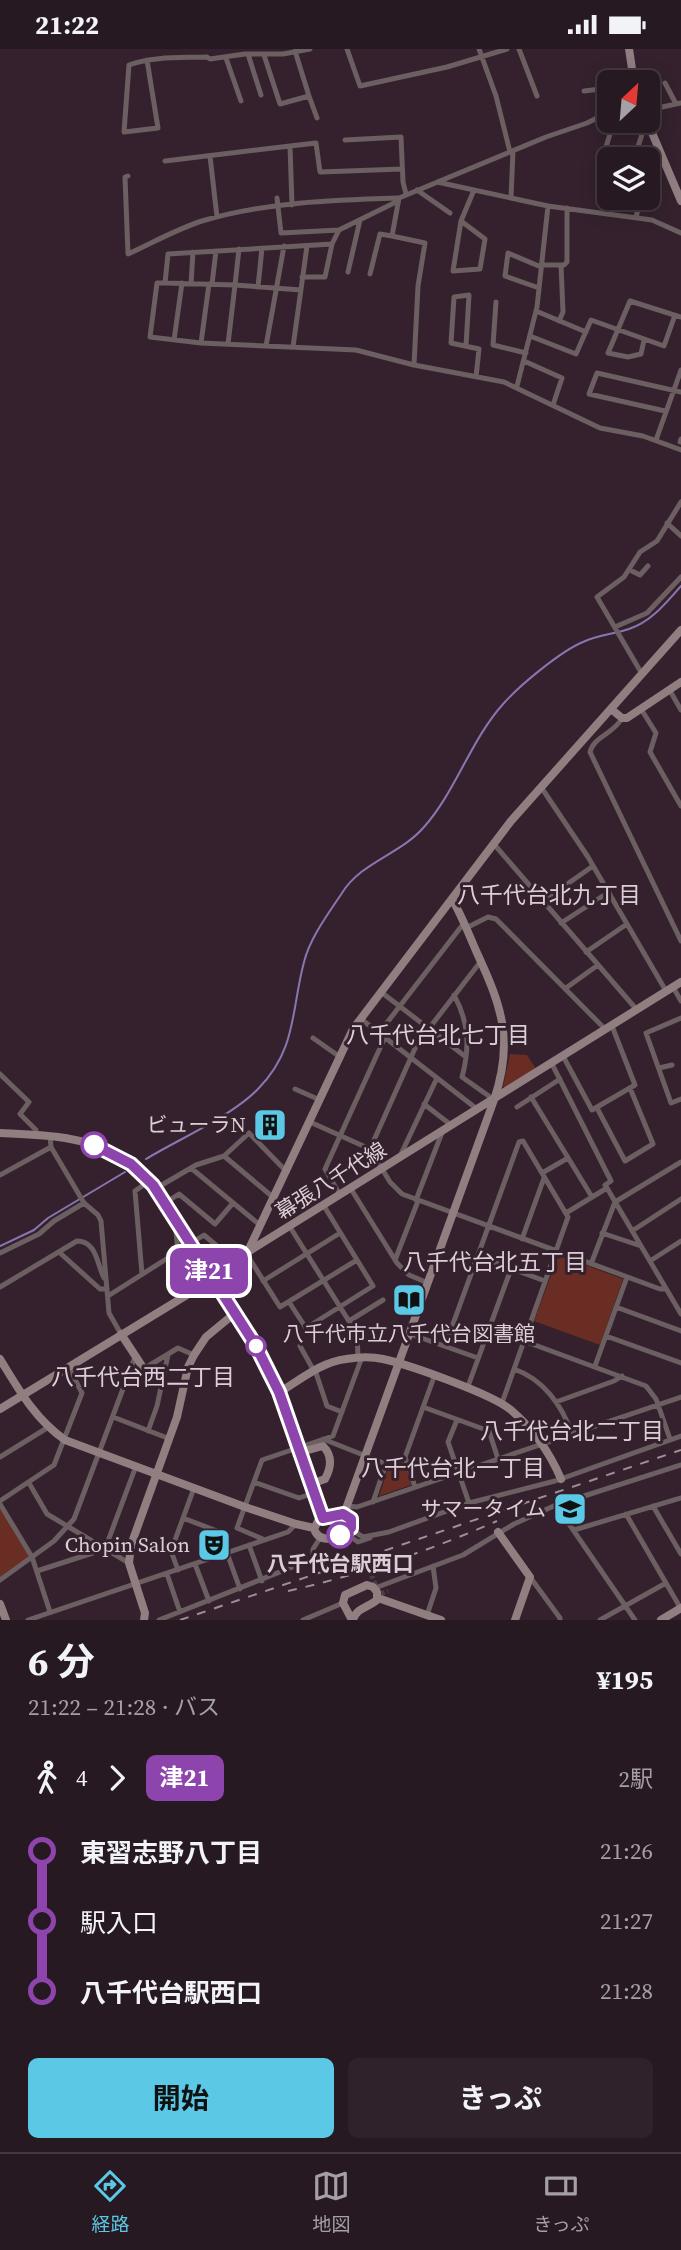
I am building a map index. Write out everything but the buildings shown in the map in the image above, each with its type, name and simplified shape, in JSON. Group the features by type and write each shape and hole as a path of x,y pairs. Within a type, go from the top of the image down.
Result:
{"street":[{"path":"204,49 207,57"},
{"path":"147,60 158,128 124,132 129,65 147,60 226,58 310,49"},
{"path":"347,49 360,86 482,58 507,49"},
{"path":"479,49 512,152 511,197"},
{"path":"519,49 537,96"},
{"path":"629,49 632,70"},
{"path":"295,51 317,118"},
{"path":"248,54 261,95"},
{"path":"264,55 280,104 309,96"},
{"path":"226,58 241,101"},
{"path":"660,108 679,104 665,83"},
{"path":"584,91 597,89"},
{"path":"128,176 125,177 128,254 199,222 217,217 330,200 398,198 597,118"},
{"path":"652,133 681,201"},
{"path":"345,140 401,137 402,169 407,194"},
{"path":"165,161 316,143 320,172 402,169"},
{"path":"290,146 292,205"},
{"path":"210,156 217,217"},
{"path":"437,182 548,206 652,220 681,233"},
{"path":"417,190 450,213"},
{"path":"461,221 485,239 480,269 453,271 461,221 474,190"},
{"path":"276,198 281,233 339,230 394,203 398,198"},
{"path":"392,236 398,198"},
{"path":"517,386 536,311 548,206"},
{"path":"539,288 505,276 508,253 541,266 567,263 567,208"},
{"path":"635,217 637,210"},
{"path":"348,272 360,220"},
{"path":"302,277 325,277 332,244 339,230"},
{"path":"370,274 380,234 425,243 418,286 414,366"},
{"path":"165,283 168,254 332,244"},
{"path":"266,346 284,246"},
{"path":"292,347 307,246"},
{"path":"258,286 262,248"},
{"path":"228,344 239,249"},
{"path":"201,343 216,251"},
{"path":"191,284 193,252"},
{"path":"559,321 563,312 561,265"},
{"path":"301,290 157,283 149,337 201,343 349,349 414,366 517,386 606,430 656,440 681,450"},
{"path":"174,340 182,283"},
{"path":"466,346 469,295 454,296 451,343 479,349 476,377"},
{"path":"530,336 576,354 591,320 618,331 664,346 678,316 630,301 618,331 611,342 608,353 628,357 641,354 644,340"},
{"path":"496,302 493,345 526,353"},
{"path":"536,311 586,332"},
{"path":"524,361 562,379 553,405"},
{"path":"656,440 681,370"},
{"path":"665,411 589,394 597,373 681,392"},
{"path":"642,674 597,597 631,570 640,552 657,541 681,502"},
{"path":"667,523 681,536"},
{"path":"631,570 640,575 648,566"},
{"path":"615,628 647,613 681,577"},
{"path":"357,1260 280,1307 246,1253 353,1029 493,843 681,630"},
{"path":"681,682 634,715 622,718 617,728 591,746 590,752 681,941"},
{"path":"669,689 681,710"},
{"path":"611,709 622,718"},
{"path":"640,709 656,733 650,752 681,806"},
{"path":"541,787 627,924 674,987 681,1001"},
{"path":"493,843 637,1010"},
{"path":"543,901 593,866"},
{"path":"561,923 609,892"},
{"path":"452,899 499,1004 506,1038 502,1075 346,1510 352,1522 350,1529 330,1538 320,1538 315,1533 317,1521 323,1518 346,1510 373,1502 681,1397"},
{"path":"379,1033 465,926 488,917 496,919 609,1028 635,1085 592,1110 564,1056"},
{"path":"586,951 627,924"},
{"path":"370,1149 411,1057 429,1028 481,961"},
{"path":"566,988 598,965"},
{"name":"幕張八千代線","path":"0,1409 214,1278 237,1263 246,1253 674,987"},
{"path":"381,992 467,1057"},
{"path":"454,995 466,1026 467,1057 462,1077 494,1100"},
{"path":"681,1018 646,1033 671,1103 681,1100"},
{"path":"361,1019 477,1109"},
{"path":"340,1195 325,1169 385,1037"},
{"path":"313,1038 340,1057"},
{"path":"552,1064 607,1171 611,1181 605,1185 681,1314"},
{"path":"659,1068 672,1065"},
{"path":"0,1074 29,1102 20,1114 36,1131 34,1135"},
{"path":"400,1158 437,1078"},
{"path":"517,1107 559,1079"},
{"path":"597,1108 625,1161 653,1144 630,1088"},
{"path":"295,1089 320,1100"},
{"path":"531,1097 592,1197"},
{"path":"395,1260 447,1128 424,1104"},
{"path":"310,1122 370,1149 396,1189 417,1201 666,1289"},
{"path":"0,1133 79,1140 134,1166 149,1181 178,1222 261,1355 279,1392 323,1518"},
{"path":"155,1189 191,1168 224,1156 249,1133 287,1172"},
{"path":"50,1136 51,1147 82,1200 101,1221 109,1313 144,1369"},
{"path":"445,1346 519,1142 523,1142 568,1217 502,1403"},
{"path":"0,1175 51,1147"},
{"path":"224,1156 274,1198"},
{"path":"522,1239 543,1176 568,1158"},
{"path":"591,1264 615,1202 681,1162"},
{"path":"191,1168 261,1226"},
{"path":"142,1274 135,1191 149,1181"},
{"path":"566,1213 607,1188"},
{"path":"351,1189 395,1260 409,1275 428,1283"},
{"path":"165,1203 179,1194 215,1224 233,1203"},
{"path":"632,1231 681,1199"},
{"path":"0,1253 39,1234 82,1200"},
{"path":"289,1302 306,1328 373,1286 324,1206"},
{"path":"178,1222 178,1252"},
{"path":"290,1227 357,1334 360,1357 333,1436 300,1450"},
{"path":"263,1281 340,1233"},
{"path":"602,1233 641,1246"},
{"path":"107,1293 204,1235 237,1263"},
{"path":"0,1287 77,1241 88,1243 94,1251 102,1276 106,1280"},
{"path":"650,1261 681,1241"},
{"path":"59,1252 107,1293"},
{"path":"477,1256 545,1281"},
{"path":"467,1389 511,1269"},
{"path":"594,1366 627,1277"},
{"path":"674,1303 681,1299"},
{"path":"349,1321 383,1300"},
{"path":"616,1307 681,1331"},
{"path":"144,1620 145,1613 129,1563 131,1545 170,1439 194,1355 206,1337 235,1313"},
{"path":"410,1334 478,1358"},
{"path":"606,1336 681,1363"},
{"path":"524,1341 646,1386 653,1392 659,1405 670,1439"},
{"path":"300,1346 315,1371 327,1406 342,1412"},
{"path":"127,1379 178,1348 194,1355"},
{"path":"148,1431 157,1406 168,1355"},
{"path":"0,1580 69,1527 100,1453 135,1356"},
{"path":"279,1392 337,1360 360,1357 384,1359 502,1403 541,1444 554,1462 561,1479"},
{"path":"0,1359 22,1396 47,1428 65,1440 245,1507 314,1528"},
{"path":"50,1612 32,1557 0,1502 54,1465 82,1393 69,1368"},
{"path":"514,1369 538,1382 556,1402 565,1415 572,1434"},
{"path":"556,1402 622,1376"},
{"path":"415,1487 405,1457 434,1377"},
{"path":"423,1408 489,1431 498,1459"},
{"path":"113,1417 170,1439"},
{"path":"457,1420 448,1442 469,1503"},
{"path":"0,1457 47,1428"},
{"path":"350,1529 363,1537 389,1532 469,1503 561,1479 681,1436"},
{"path":"323,1439 386,1464 373,1502"},
{"path":"265,1540 237,1528 262,1460 323,1446 331,1462 325,1479 311,1484"},
{"path":"352,1620 343,1602 350,1591 367,1585 375,1588 463,1555 498,1532 556,1505 681,1465"},
{"path":"105,1549 136,1466"},
{"path":"254,1482 299,1498 314,1493"},
{"path":"29,1483 47,1514 129,1563"},
{"path":"178,1570 171,1551 194,1488"},
{"path":"574,1530 681,1498"},
{"path":"556,1505 635,1620"},
{"path":"324,1506 338,1528 358,1542 370,1538"},
{"path":"653,1506 681,1554"},
{"path":"626,1514 681,1609 661,1620"},
{"path":"183,1518 218,1531 240,1590"},
{"path":"28,1620 288,1532 296,1524"},
{"path":"498,1532 560,1620"},
{"path":"159,1620 313,1559 313,1549 320,1538"},
{"path":"249,1545 262,1581"},
{"path":"37,1571 105,1549"},
{"path":"195,1564 209,1601"},
{"path":"427,1615 436,1588 433,1566"},
{"path":"167,1574 180,1612"},
{"path":"515,1620 530,1577"},
{"path":"600,1620 666,1583"},
{"path":"375,1588 378,1598"},
{"path":"378,1598 441,1620"},
{"path":"352,1620 363,1607 376,1602 378,1598"},
{"path":"303,1620 343,1602 363,1607"},
{"path":"0,1604 6,1620"}],"shaded area":[{"path":"510,1054 527,1055 536,1069 506,1088 503,1087"},
{"path":"563,1257 623,1279 600,1345 534,1321 557,1259"},
{"path":"404,1462 411,1485 379,1496 390,1463"},
{"path":"0,1507 29,1557 0,1577"}],"waterway":[{"path":"146,1159 234,1109 271,1074 280,1059 291,1029 307,953 325,918 350,882 424,827 492,717 504,703 541,669 574,646 644,622 681,586"},
{"path":"0,1246 34,1230 48,1218 125,1172"}],"tunnel":[{"path":"371,1574 378,1591"},
{"path":"380,1594 388,1591"}],"railway":[{"path":"180,1620 681,1450"},
{"path":"288,1591 394,1561 497,1521"}],"bus line":[{"name":"津21","path":"94,1145 118,1155 142,1173 214,1278 256,1346 279,1392 323,1518 343,1514 351,1519 351,1528 340,1535"}],"place":[{"name":"ビューラN","path":"270,1125"},
{"name":"八千代市立八千代台図書館","path":"409,1300"},
{"name":"サマータイム","path":"570,1509"},
{"name":"八千代台駅西口","path":"340,1535"},
{"name":"Chopin Salon","path":"214,1545"}],"district":[{"name":"八千代台北九丁目","path":"549,895"},
{"name":"八千代台北七丁目","path":"438,1035"},
{"name":"八千代台北五丁目","path":"495,1262"},
{"name":"八千代台西二丁目","path":"143,1377"},
{"name":"八千代台北二丁目","path":"572,1431"},
{"name":"八千代台北一丁目","path":"453,1468"}]}
